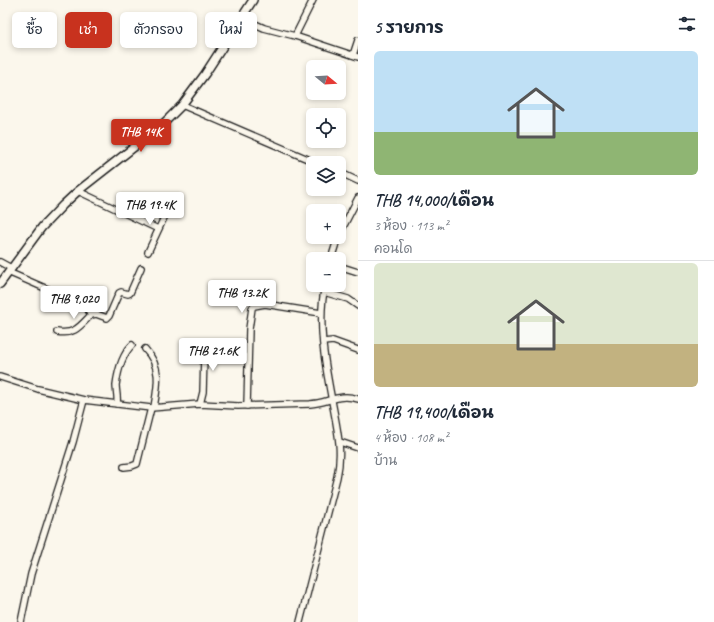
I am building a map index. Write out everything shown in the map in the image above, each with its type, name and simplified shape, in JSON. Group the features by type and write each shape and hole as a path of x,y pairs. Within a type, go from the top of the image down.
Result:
{"street":[{"path":"246,12 254,0"},
{"path":"295,36 313,0"},
{"path":"257,25 355,56 358,40"},
{"path":"0,284 42,227 78,191 161,126 182,105 222,48"},
{"path":"182,105 306,158"},
{"path":"346,175 358,181"},
{"path":"78,191 158,229"},
{"path":"346,221 358,198"},
{"path":"148,252 169,207"},
{"path":"0,262 9,270 84,306 92,315"},
{"path":"57,332 67,333 73,331 92,315 96,314 108,317 117,295 121,292 128,294 130,293 141,268"},
{"path":"346,268 358,272"},
{"path":"300,622 337,477 340,442 323,342 321,313 324,292 348,299 358,306"},
{"path":"247,406 249,329 252,308 254,306 265,304 321,313"},
{"path":"323,342 333,341 358,350"},
{"path":"117,404 118,397 116,386 122,360 127,350 132,345"},
{"path":"199,347 204,351 203,392 200,404"},
{"path":"124,467 135,465 138,462 157,385 157,369 154,360 145,349"},
{"path":"0,377 38,389 84,400 152,407 200,404 247,406 310,404 322,403 347,396 358,399"},
{"path":"21,622 31,574 73,442 84,400"},
{"path":"340,442 358,448"}]}
